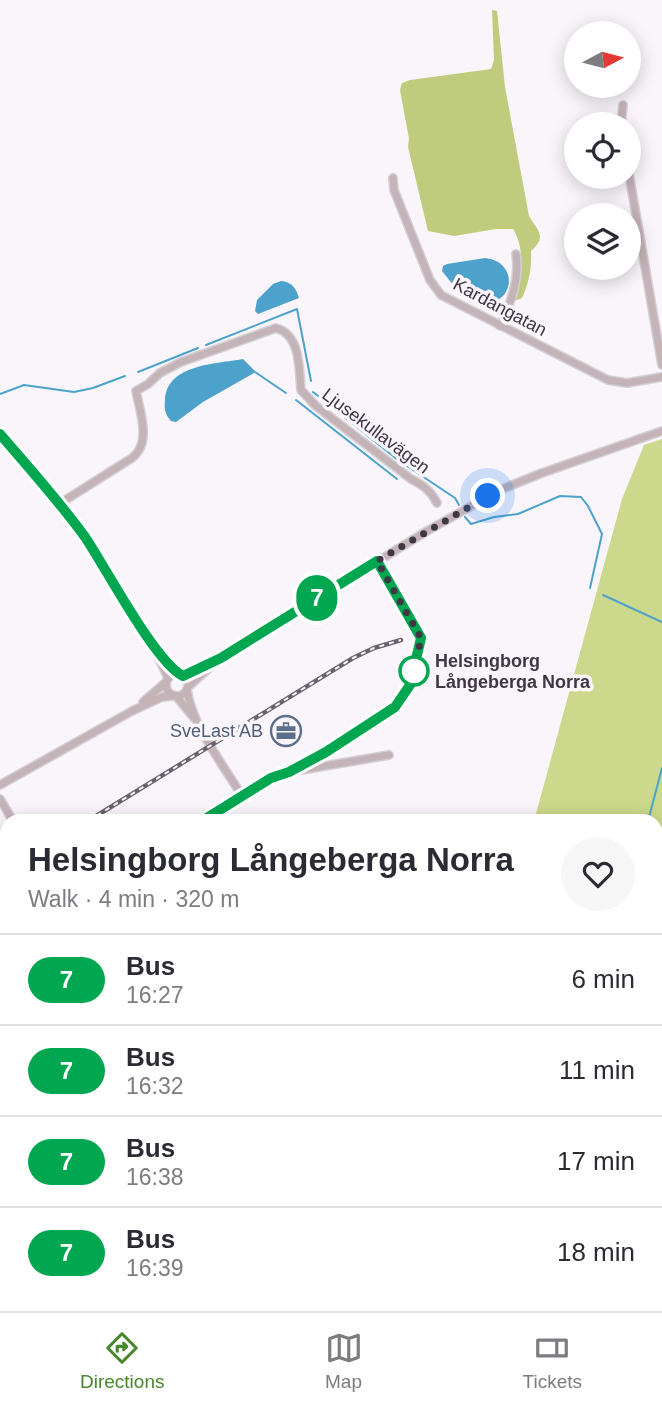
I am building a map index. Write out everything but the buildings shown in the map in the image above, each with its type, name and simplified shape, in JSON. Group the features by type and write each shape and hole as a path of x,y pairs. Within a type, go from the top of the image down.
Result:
{"street":[{"path":"623,112 624,105"},
{"name":"Kardangatan","path":"393,178 394,190 430,280 441,295 608,380 627,383 662,377"},
{"path":"632,189 662,365"},
{"path":"500,326 513,295 517,276 516,254"},
{"name":"Ljusekullavägen","path":"59,504 132,458 140,450 143,435 136,391 160,373 181,362 276,328 287,333 294,342 304,395 326,415 422,485 437,503"},
{"path":"132,711 167,680 221,658 377,561 500,490 662,431"},
{"path":"0,434 59,504 97,555 146,634 166,662 181,675 200,724 242,796"},
{"path":"377,561 421,638"},
{"path":"146,634 167,680 167,690 200,724"},
{"path":"0,785 132,711 162,697 184,694 221,658"},
{"path":"213,814 282,773 388,755"}],"green space":[{"path":"492,10 497,11 505,87 529,216 540,237 531,251 530,275 522,298 514,301 521,255 513,229 454,236 428,231 408,147 409,139 400,90 402,83 410,80 491,69 494,60"},
{"path":"662,439 662,814 536,814 622,499 644,445"}],"water":[{"path":"485,258 503,266 509,280 504,295 487,304 454,286 442,271 447,264"},
{"path":"281,281 293,286 299,298 258,314 255,311 257,300 273,284"},
{"path":"243,359 254,373 203,402 176,422 171,421 166,414 165,403 168,388 174,379 195,368"}],"waterway":[{"path":"206,345 297,309 311,381"},
{"path":"138,372 198,348"},
{"path":"255,372 286,393"},
{"path":"0,394 24,385 74,392 125,376"},
{"path":"313,392 398,460 455,498 459,505"},
{"path":"296,400 397,479"},
{"path":"465,517 471,524 518,514 560,496 581,497 602,534 590,588"},
{"path":"603,595 662,622"},
{"path":"650,814 662,768"}],"railway":[{"path":"99,814 353,658 401,640"}],"bus line":[{"name":"7","path":"0,434 74,522 146,634 166,662 183,676 221,658 377,561 415,626 421,638 419,651 408,690 395,707 326,752 289,772 278,774 213,814"}],"place":[{"name":"Helsingborg Långeberga Norra","path":"414,671"},
{"name":"SveLast AB","path":"286,731"}],"route":[{"path":"414,671 421,638 377,561 488,496"}]}
